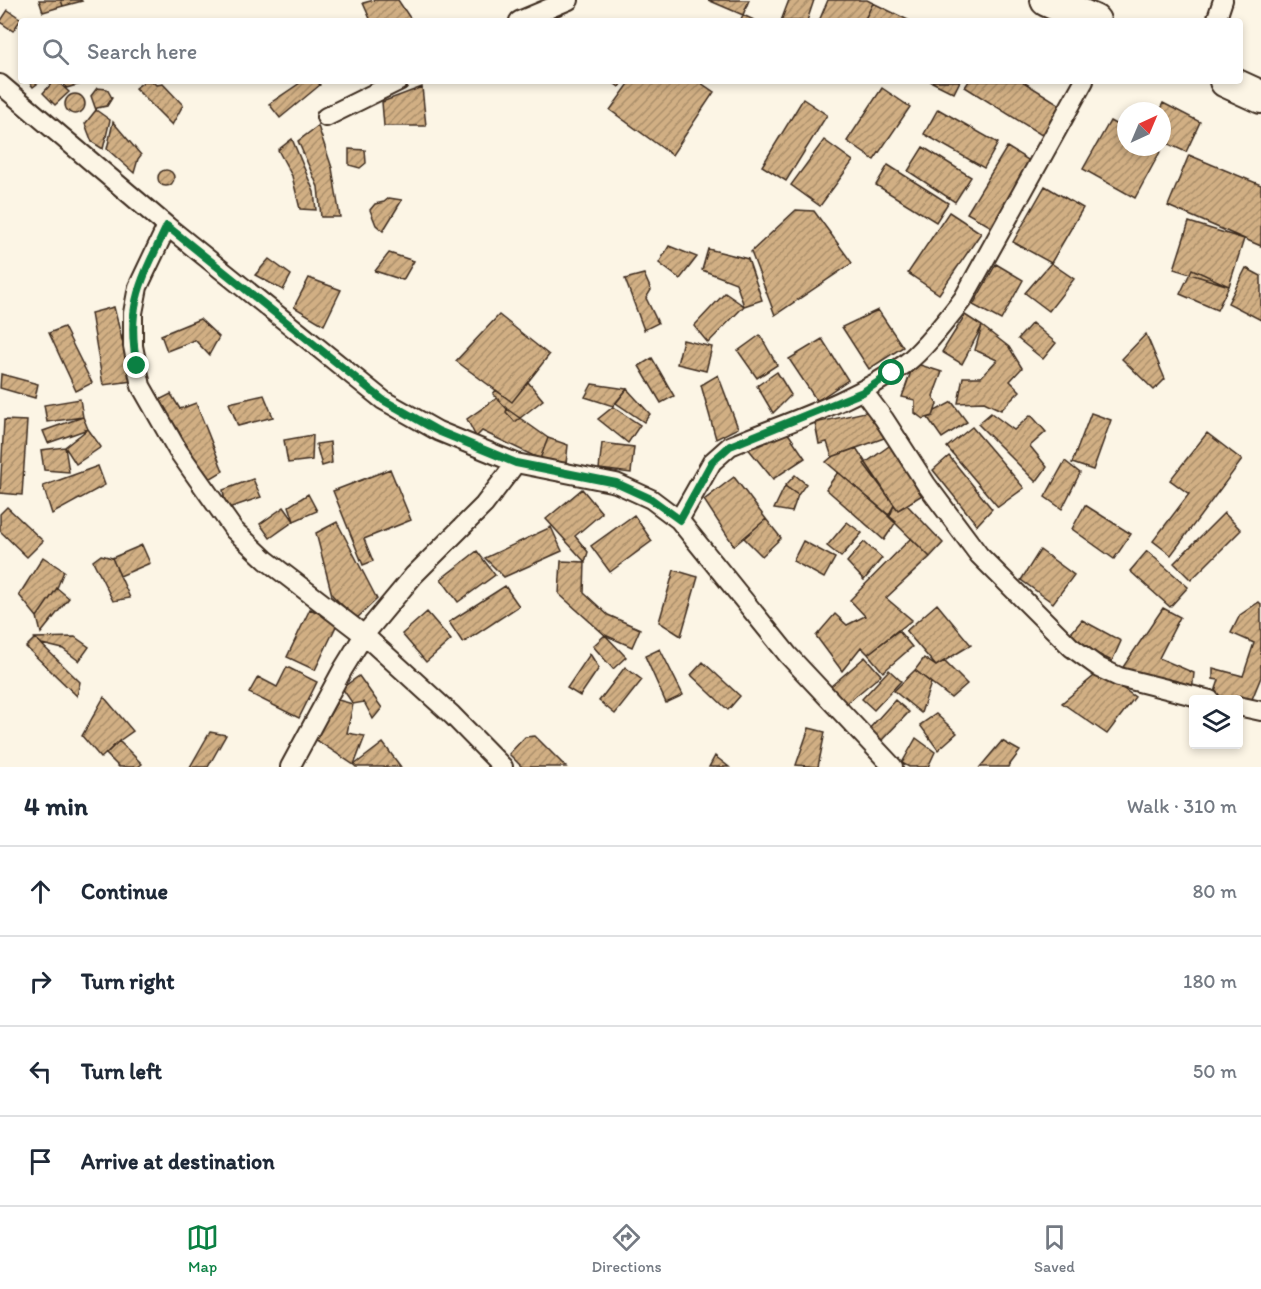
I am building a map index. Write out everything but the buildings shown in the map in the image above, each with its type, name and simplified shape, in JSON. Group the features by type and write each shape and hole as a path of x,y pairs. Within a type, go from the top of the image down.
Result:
{"highway":[{"path":"1047,0 1087,18"},
{"path":"1233,84 1261,97"}],"street":[{"path":"526,18 570,0"},
{"path":"1217,18 1223,0"},
{"path":"0,84 167,226 383,400 438,431 516,463 616,483 651,499 680,520 788,655 893,767"},
{"path":"326,117 393,84"},
{"path":"680,520 712,462 730,446 863,392 907,363 963,299 1082,84"},
{"path":"167,226 138,287 133,313 133,346 141,386 177,451 234,530 266,560 364,635 452,715 503,767"},
{"path":"863,392 884,419 926,484 979,555 1071,647 1100,668 1119,677 1193,695"},
{"path":"290,767 364,635 414,575 484,505 516,463"},
{"path":"1243,707 1261,711"}],"route":[{"path":"137,366 133,346 133,313 138,287 167,226 383,400 438,431 516,463 616,483 651,499 680,520 712,462 730,446 863,392 892,373"}]}
